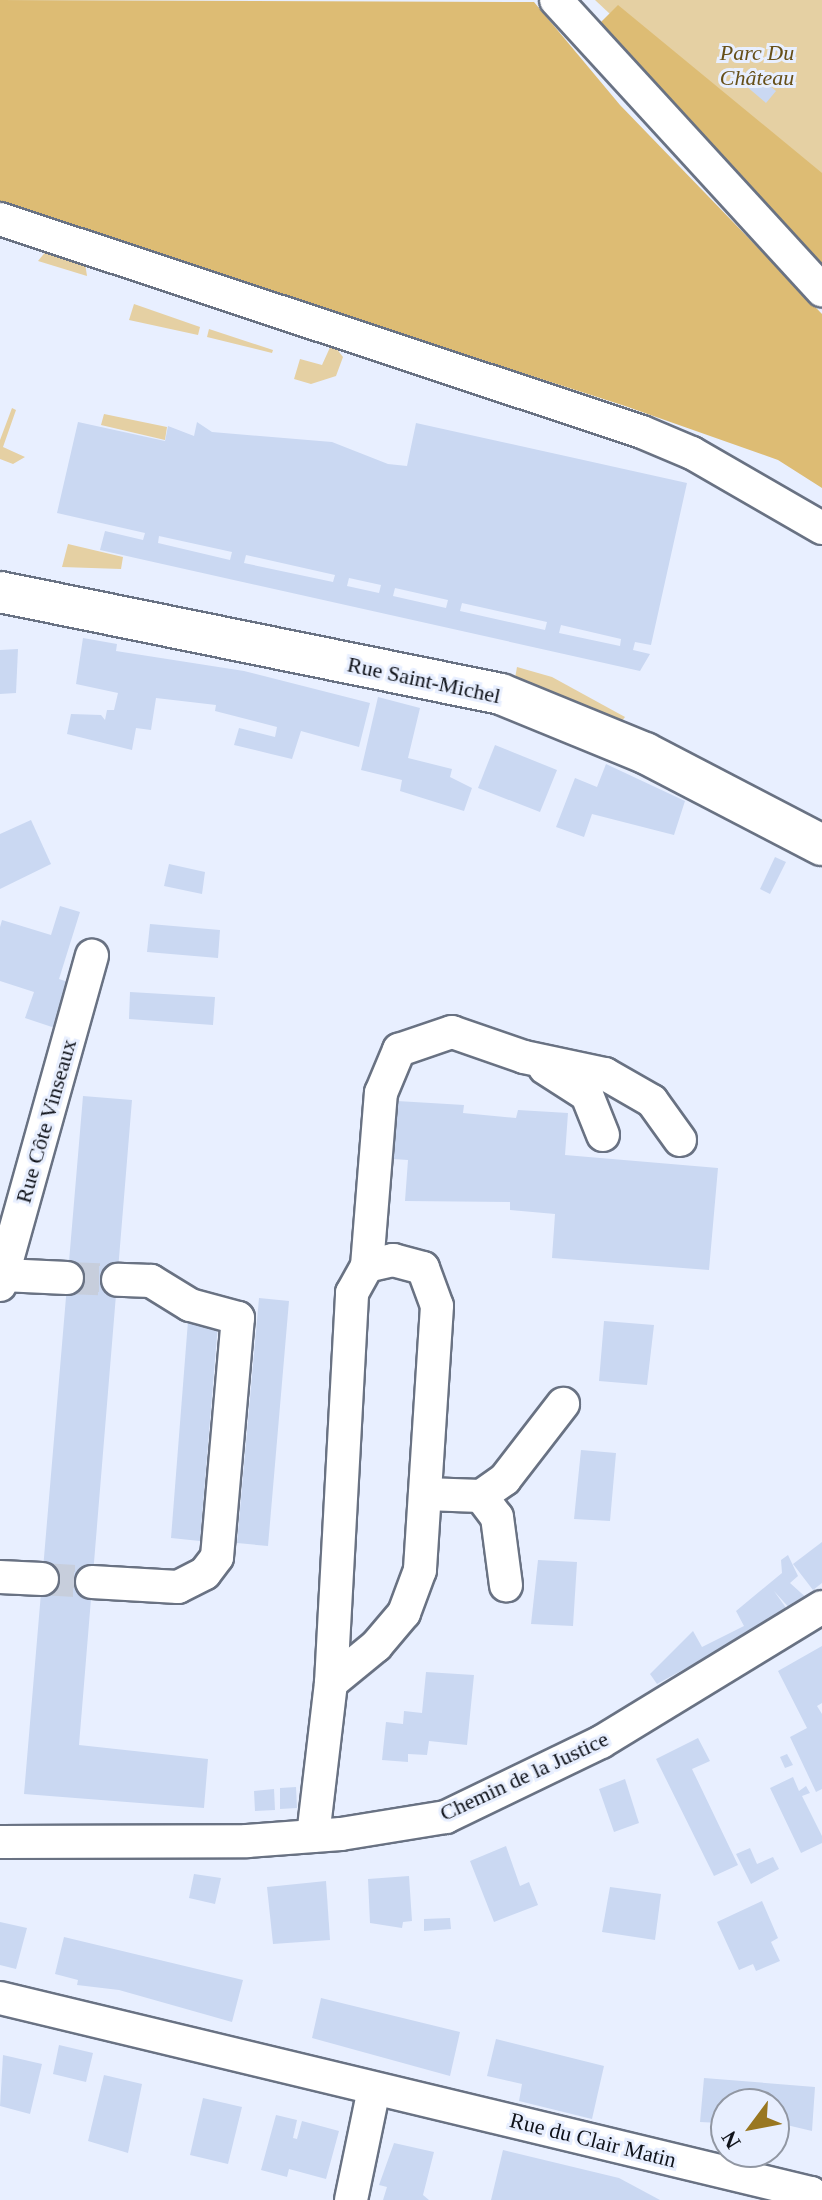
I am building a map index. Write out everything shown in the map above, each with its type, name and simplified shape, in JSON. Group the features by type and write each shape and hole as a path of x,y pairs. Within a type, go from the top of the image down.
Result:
{"main road":[{"name":"Rue Saint-Michel","path":"0,592 501,694 645,753 822,845"}],"street":[{"path":"562,5 822,290"},
{"path":"14,224 642,432 692,453 822,528"},
{"name":"Rue Côte Vinseaux","path":"2,1280 92,956"},
{"path":"313,1836 331,1683 352,1293 367,1266 381,1093 399,1050 452,1032 530,1059 605,1074 652,1101 680,1140"},
{"path":"530,1059 587,1095 603,1135"},
{"path":"331,1683 376,1646 404,1613 420,1570 437,1306 423,1268 393,1260 367,1266"},
{"path":"2,1280 67,1278"},
{"path":"92,1582 178,1587 205,1573 217,1557 238,1318 190,1305 151,1281 118,1280"},
{"path":"425,1494 481,1496 505,1479 563,1404"},
{"path":"481,1496 497,1517 506,1585"},
{"path":"0,1577 42,1579"},
{"name":"Chemin de la Justice","path":"0,1842 313,1836 446,1817 601,1742 822,1607"},
{"name":"Rue du Clair Matin","path":"0,1998 816,2195"},
{"path":"351,2200 374,2089"}],"green space":[{"name":"Parc Du Château","path":"595,0 822,0 822,212"},
{"path":"47,250 85,263 87,276 38,261"},
{"path":"134,304 200,327 198,335 129,320"},
{"path":"209,329 273,350 272,353 207,337"},
{"path":"332,343 343,357 336,376 311,384 294,379 300,359 322,365"},
{"path":"12,408 16,410 3,447 25,457 13,464 0,459 0,440"},
{"path":"104,414 167,427 165,440 101,425"},
{"path":"68,544 123,557 121,569 62,567"},
{"path":"517,667 552,677 625,717 619,725 514,684"}],"shaded area":[{"path":"0,0 534,2 620,105 822,314 822,488 778,460 625,406 0,204"},
{"path":"618,5 822,173 822,275 598,25"}],"building":[{"path":"749,69 776,91 766,103 739,80"},
{"path":"78,422 165,441 168,426 194,436 197,422 212,432 332,442 388,464 407,466 416,423 687,483 651,645 635,642 633,650 650,654 640,671 100,550 105,531 143,540 145,533 57,513","holes":["159,536 232,552 230,560 158,543","246,555 335,575 333,582 244,563","349,578 381,585 379,593 347,586","395,588 448,600 446,608 393,596","462,603 547,622 545,630 460,611","561,625 621,639 620,646 559,633"]},
{"path":"83,638 117,644 116,651 244,671 370,703 359,747 301,731 292,759 271,754 234,745 239,728 275,737 277,727 215,711 216,705 156,698 151,730 136,728 132,750 67,734 71,714 101,715 105,720 107,710 114,710 118,693 76,684"},
{"path":"18,649 16,693 0,694 0,650"},
{"path":"378,697 420,708 408,758 452,769 450,777 472,788 464,811 400,791 402,780 361,770"},
{"path":"495,745 557,770 540,812 478,788"},
{"path":"606,764 685,801 674,835 592,814 584,837 556,827 575,778 597,787"},
{"path":"31,820 51,864 0,889 0,834"},
{"path":"775,857 786,862 770,894 760,889"},
{"path":"169,864 205,872 202,894 164,886"},
{"path":"60,906 80,912 59,979 71,983 58,1029 25,1018 34,992 0,981 0,927 2,920 51,935"},
{"path":"150,924 220,930 218,958 147,952"},
{"path":"130,992 215,997 213,1025 129,1019"},
{"path":"83,1096 132,1100 79,1745 208,1759 204,1808 24,1794"},
{"path":"397,1101 464,1105 463,1113 516,1118 518,1110 568,1113 565,1155 718,1168 709,1270 552,1258 555,1214 510,1210 510,1202 405,1201 408,1160 393,1159"},
{"path":"259,1298 289,1301 268,1546 237,1543"},
{"path":"188,1321 218,1324 200,1541 171,1538"},
{"path":"604,1321 654,1325 647,1385 599,1381"},
{"path":"581,1450 616,1453 610,1521 574,1519"},
{"path":"822,1542 822,1583 813,1590 793,1564"},
{"path":"788,1555 798,1576 790,1583 810,1601 792,1611 774,1591 789,1612 657,1684 650,1674 693,1631 702,1647 744,1626 736,1611 782,1573 781,1560"},
{"path":"538,1560 577,1562 573,1626 531,1624"},
{"path":"822,1646 822,1703 817,1706 822,1714 822,1789 816,1792 790,1737 807,1728 778,1671"},
{"path":"426,1672 474,1675 467,1745 429,1741 427,1755 408,1754 408,1762 382,1760 386,1722 403,1724 404,1711 422,1713"},
{"path":"698,1738 710,1761 692,1769 738,1865 714,1876 656,1759"},
{"path":"787,1754 793,1765 785,1768 780,1757"},
{"path":"793,1777 799,1791 806,1786 810,1793 802,1796 822,1836 822,1843 801,1853 770,1788"},
{"path":"625,1779 639,1823 614,1832 599,1789"},
{"path":"296,1787 297,1808 280,1809 280,1788"},
{"path":"274,1789 275,1810 255,1811 254,1791"},
{"path":"506,1846 520,1886 529,1882 538,1905 494,1922 470,1861"},
{"path":"750,1848 757,1864 773,1857 779,1869 751,1884 736,1854"},
{"path":"194,1874 221,1878 215,1904 189,1898"},
{"path":"409,1876 412,1921 403,1922 402,1928 370,1923 368,1879"},
{"path":"326,1881 330,1940 273,1944 267,1887"},
{"path":"610,1887 661,1894 655,1940 602,1932"},
{"path":"762,1901 778,1938 771,1942 780,1961 756,1971 753,1964 739,1970 717,1922"},
{"path":"450,1918 451,1929 424,1931 424,1919"},
{"path":"0,1922 27,1928 16,1969 0,1965"},
{"path":"64,1937 243,1980 232,2022 119,1990 77,1985 78,1980 55,1974"},
{"path":"321,1998 460,2032 450,2076 312,2038"},
{"path":"496,2039 604,2066 592,2119 519,2101 522,2084 487,2076"},
{"path":"59,2045 93,2053 86,2082 53,2074"},
{"path":"3,2055 42,2064 30,2114 0,2106"},
{"path":"104,2075 142,2084 128,2153 88,2141"},
{"path":"704,2078 815,2087 812,2131 790,2126 790,2088 710,2088 710,2122 700,2122"},
{"path":"203,2098 242,2107 228,2164 190,2155"},
{"path":"276,2115 297,2120 293,2138 297,2139 302,2121 339,2131 326,2179 289,2169 287,2177 261,2170"},
{"path":"394,2143 434,2152 423,2195 429,2200 383,2200 387,2187 379,2185"},
{"path":"503,2150 619,2178 660,2200 491,2200"}],"tunnel":[{"path":"67,1278 118,1280"},
{"path":"42,1579 92,1582"}]}
